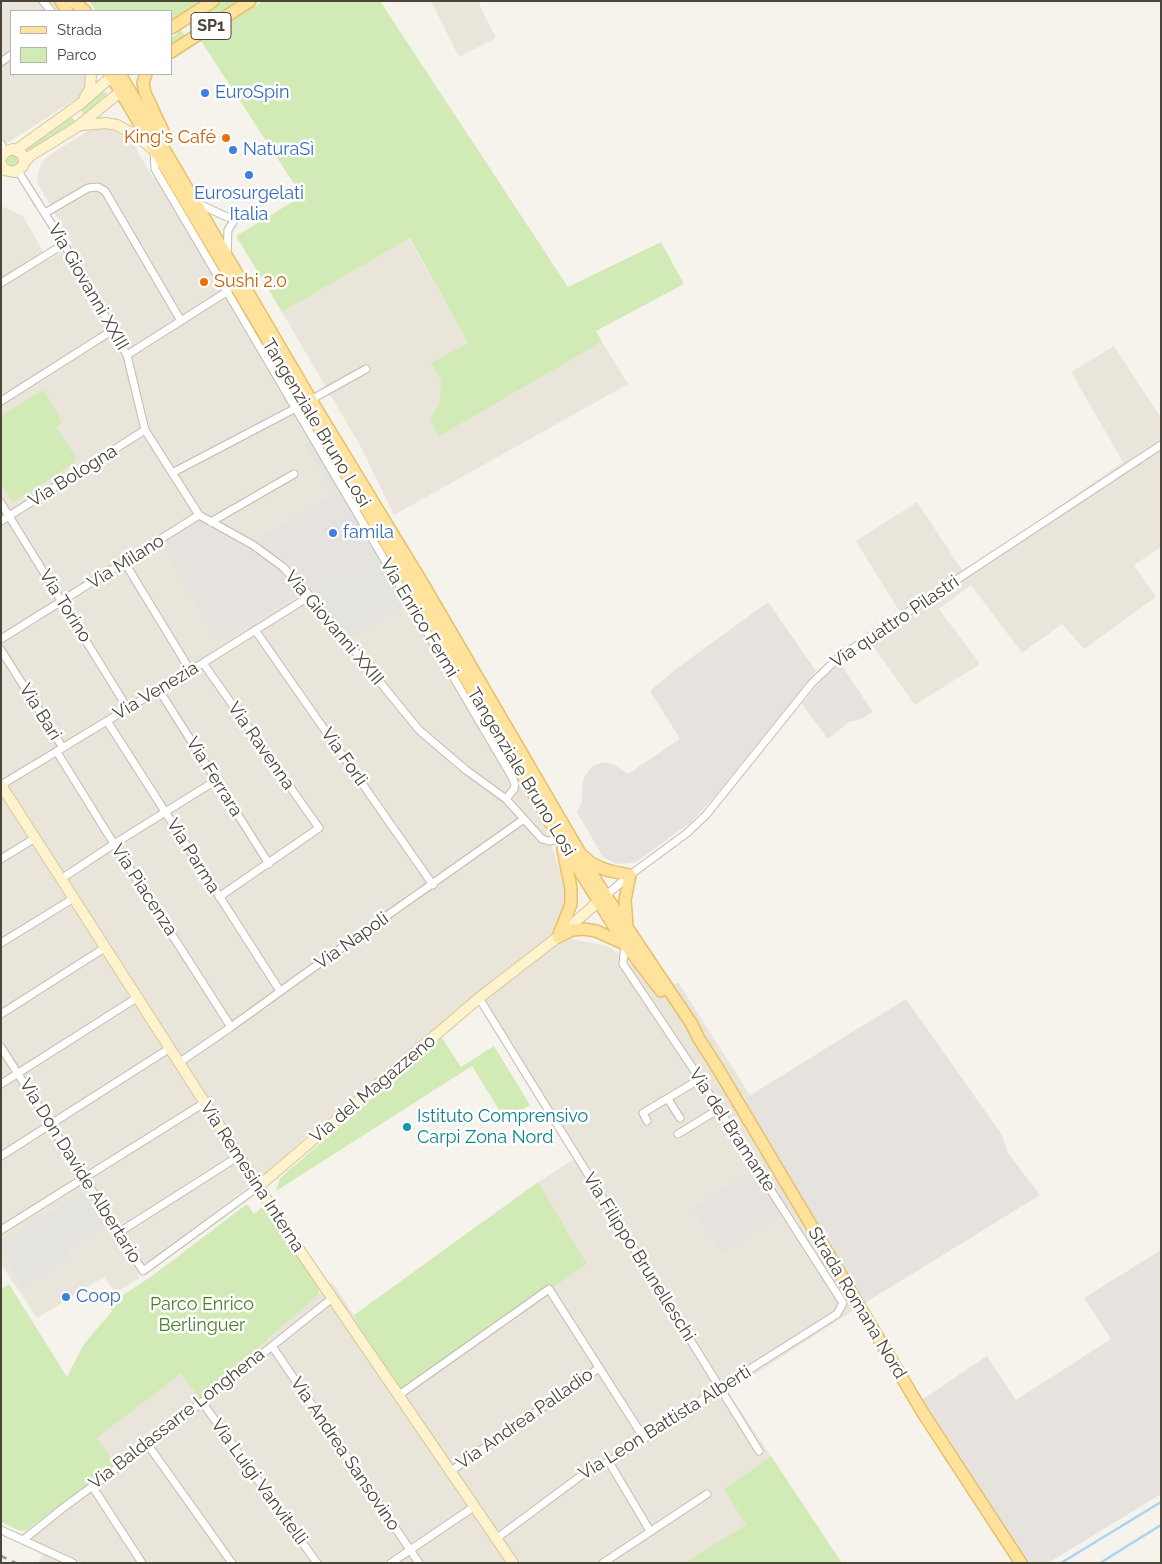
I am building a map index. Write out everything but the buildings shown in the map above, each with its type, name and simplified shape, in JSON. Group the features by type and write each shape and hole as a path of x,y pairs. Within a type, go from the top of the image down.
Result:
{"main road":[{"path":"73,1 84,10"},
{"name":"SP1","path":"172,27 213,1"},
{"name":"SP1","path":"172,51 250,1"},
{"path":"182,21 193,38"},
{"name":"Tangenziale Bruno Losi","path":"115,75 197,203 227,255 304,403 424,584 578,851 602,898"},
{"path":"123,89 140,75"},
{"path":"146,75 143,83 145,93 173,151 180,176"},
{"name":"Tangenziale Bruno Losi","path":"123,89 154,150 560,839 602,898"},
{"path":"558,936 571,904 571,888 560,839"},
{"path":"578,851 591,863 601,868 630,875 625,900 628,930"},
{"name":"Strada Romana Nord","path":"602,898 628,930 691,1024 923,1413 1021,1563"},
{"name":"Strada Romana Nord","path":"602,898 626,944 699,1039"},
{"path":"558,936 572,930 584,929 596,931 626,944"}],"street":[{"path":"80,104 90,90 91,75"},
{"path":"16,150 80,104 113,75"},
{"path":"3,168 12,172 21,167 30,156 77,127 123,89"},
{"path":"77,127 106,122 118,125 137,136 154,150"},
{"path":"2,151 16,150 23,157 21,167"},
{"name":"Via Enrico Fermi","path":"154,150 155,169 228,291 304,403 358,516 512,777 515,784 514,788 506,798"},
{"name":"Via Giovanni XXIII","path":"21,167 45,213 127,355 145,430 199,515 253,545 283,567 310,596 418,730 466,770 506,798 542,839 549,841 560,839"},
{"path":"45,213 88,188 98,187 105,191 181,321"},
{"path":"197,203 230,219 227,255"},
{"path":"1,283 64,244"},
{"path":"127,355 228,291"},
{"path":"1,401 113,330"},
{"path":"172,474 366,369"},
{"name":"Via Bologna","path":"1,521 145,430"},
{"name":"Via quattro Pilastri","path":"602,898 687,833 706,815 812,683 838,658 1161,445"},
{"path":"211,522 294,474"},
{"name":"Via Torino","path":"1,504 128,709"},
{"name":"Via Milano","path":"1,639 199,515"},
{"path":"125,563 190,670"},
{"name":"Via Venezia","path":"1,785 310,596"},
{"name":"Via Forlì","path":"256,630 433,885"},
{"name":"Via Bari","path":"1,650 60,750"},
{"name":"Via Ravenna","path":"203,663 319,828 269,864"},
{"name":"Via Ferrara","path":"158,690 269,864"},
{"name":"Via Parma","path":"107,721 280,991"},
{"name":"Via Piacenza","path":"60,750 114,844 231,1027"},
{"path":"62,879 216,780"},
{"name":"Via Remesina Interna","path":"1,785 332,1299 513,1563"},
{"name":"Via Napoli","path":"180,1062 524,820"},
{"path":"1,859 35,838"},
{"path":"219,897 269,864"},
{"path":"1,943 74,898"},
{"name":"Via del Magazzeno","path":"143,1271 259,1186 479,998 558,936 602,898"},
{"name":"Via del Bramante","path":"626,944 624,964 843,1303 837,1314"},
{"path":"1,1014 106,947"},
{"path":"1,1084 138,997"},
{"name":"Via Filippo Brunelleschi","path":"479,998 758,1451"},
{"name":"Via Don Davide Albertario","path":"1,1047 143,1271"},
{"path":"1,1156 170,1048"},
{"path":"647,1122 643,1113 700,1079"},
{"path":"668,1099 680,1118"},
{"path":"1,1230 204,1103"},
{"path":"678,1134 719,1109"},
{"path":"118,1233 239,1156"},
{"path":"399,1395 549,1289 644,1438"},
{"name":"Via Baldassarre Longhena","path":"24,1540 92,1486 148,1445 332,1299"},
{"name":"Via Leon Battista Alberti","path":"497,1538 586,1472 609,1462 720,1388 837,1314"},
{"name":"Via Andrea Sansovino","path":"272,1346 419,1563"},
{"name":"Via Andrea Palladio","path":"451,1471 599,1368"},
{"name":"Via Luigi Vanvitelli","path":"202,1402 317,1563"},
{"path":"148,1445 232,1563"},
{"path":"609,1462 650,1531"},
{"path":"92,1486 142,1563"},
{"path":"603,1563 707,1494"},
{"path":"391,1563 475,1506"},
{"path":"1,1530 73,1563"}],"shaded area":[{"path":"1,1 55,1 60,10 10,10 10,75 85,75 84,91 79,97 1,147"},
{"path":"431,1 481,1 479,4 496,38 459,57"},
{"path":"105,126 118,130 130,138 153,178 162,174 293,397 344,488 249,543 219,644 310,588 410,602 542,818 566,888 566,938 608,946 635,967 655,996 678,982 750,1095 739,1101 772,1156 693,1208 801,1203 865,1303 728,1392 771,1456 724,1489 747,1525 684,1563 84,1563 80,1561 79,1563 38,1563 43,1553 15,1539 115,1465 97,1438 181,1374 200,1399 332,1282 403,1392 587,1264 538,1182 576,1158 479,998 356,1095 301,1141 273,1168 137,1269 139,1278 115,1293 104,1277 37,1318 1,1264 1,206 23,216 48,260 73,245 37,182 38,172 43,161 57,150 90,130"},
{"path":"409,238 468,343 441,380 439,405 430,418 438,437 602,342 628,384 394,515 362,449 282,312"},
{"path":"1114,346 1161,418 1161,547 1134,565 1156,597 1084,649 1062,624 1022,653 971,585 939,609 980,664 915,705 866,636 901,614 856,541 917,502 962,570 983,559 1123,462 1071,372"},
{"path":"310,441 338,488 333,492 304,445"},
{"path":"344,488 410,602 354,637 310,588 219,644 160,540 200,517 249,543"},
{"path":"343,497 377,555 373,558 338,500"},
{"path":"370,558 376,566 382,562 404,599 351,634 318,595 307,585 332,569 337,577"},
{"path":"768,602 816,671 715,796 691,822 636,862 614,863 603,857 577,812 582,801 583,780 589,770 594,765 605,762 615,765 628,774 680,739 650,691 676,669"},
{"path":"840,663 873,712 859,720 849,722 828,739 802,704 820,682"},
{"path":"906,999 1002,1135 1008,1153 1040,1195 865,1303 801,1203 722,1253 692,1209 771,1156 739,1102"},
{"path":"83,1192 103,1225 66,1249 71,1257 24,1286 1,1250 1,1244"},
{"path":"1161,1250 1161,1494 1048,1563 1024,1563 920,1401 987,1356 1016,1400 1111,1339 1084,1298"}],"green space":[{"path":"89,1 200,1 172,20 172,10 95,10"},
{"path":"219,1 245,1 194,33 187,22"},
{"path":"263,1 380,1 568,287 661,242 684,284 596,331 602,342 438,437 430,418 439,405 441,380 431,363 468,343 410,238 282,312 236,236 302,196 201,41"},
{"path":"180,29 186,37 172,46 172,37 177,34 177,31"},
{"path":"103,90 107,94 84,114 80,109"},
{"path":"71,116 76,122 30,153 26,147"},
{"path":"13,154 18,156 20,161 18,166 13,168 8,166 6,161 8,156"},
{"path":"44,390 62,422 56,427 76,458 74,463 16,501 11,500 1,484 1,415"},
{"path":"442,1038 461,1067 494,1046 530,1105 506,1121 472,1066 276,1191 280,1178"},
{"path":"538,1182 587,1264 403,1392 357,1323 354,1315"},
{"name":"Parco Enrico Berlinguer","path":"247,1204 254,1214 263,1206 319,1288 319,1294 200,1399 181,1374 97,1438 116,1465 25,1531 18,1530 1,1522 1,1289 9,1284 67,1377 84,1344 112,1311 108,1305 152,1276"},
{"path":"771,1456 842,1563 684,1563 746,1525 724,1489"}],"waterway":[{"path":"1061,1563 1161,1502"},
{"path":"1100,1563 1161,1525"}],"railway":[{"path":"1,1556 16,1563"}],"place":[{"name":"EuroSpin","path":"205,93"},
{"name":"King's Café","path":"226,138"},
{"name":"NaturaSì","path":"233,150"},
{"name":"Eurosurgelati Italia","path":"249,175"},
{"name":"Sushi 2.0","path":"204,282"},
{"name":"famila","path":"333,533"},
{"name":"Istituto Comprensivo Carpi Zona Nord","path":"407,1127"},
{"name":"Coop","path":"66,1297"}]}
